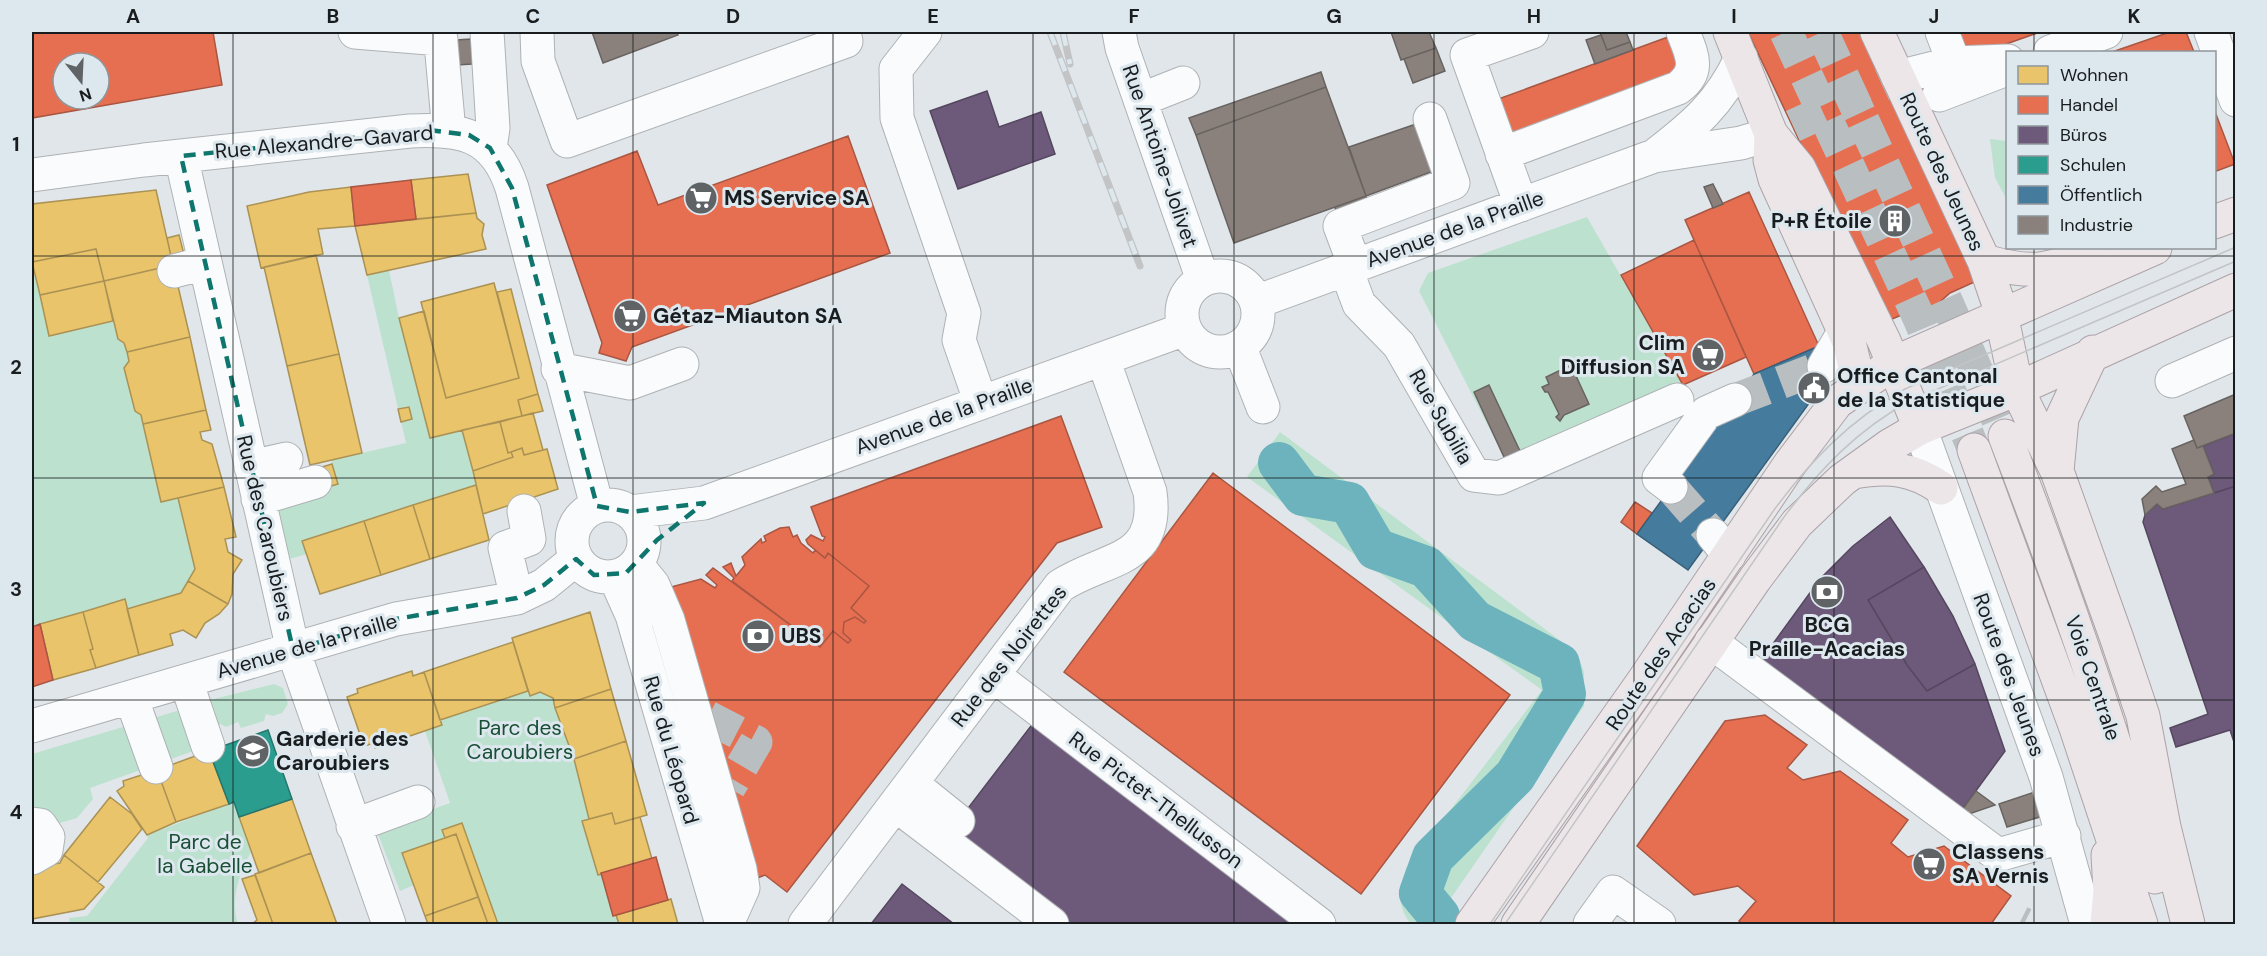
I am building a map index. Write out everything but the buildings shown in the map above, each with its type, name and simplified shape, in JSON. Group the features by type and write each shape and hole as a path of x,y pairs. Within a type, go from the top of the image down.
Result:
{"main road":[{"name":"Route des Jeunes","path":"1877,32 1893,80 1984,261 2001,314 2017,389 2057,471 2127,636 2164,827 2188,924"},
{"path":"1735,45 1782,130 1894,363 1920,428"},
{"path":"1782,130 1770,160 1775,179 1845,332 1856,371 1853,389"},
{"path":"2216,221 2235,214"},
{"path":"1984,261 2013,269 2039,271 2103,249"},
{"name":"Route des Acacias","path":"1472,924 1721,545 1826,415 1853,389 1894,363 2153,249"},
{"name":"Route des Acacias","path":"1518,924 1711,642 1797,523 1852,472 1888,446 1920,428 2017,389 2093,352 2235,290"},
{"path":"2057,471 2062,418 2093,352"},
{"name":"Voie Centrale","path":"2005,436 2108,721 2169,924"},
{"name":"Voie Centrale","path":"1974,450 2076,728 2141,924"},
{"path":"1852,472 1896,468 1918,474 1941,488"},
{"path":"2076,728 2110,867 2107,924"}],"street":[{"path":"355,32 440,35 449,132"},
{"path":"487,32 493,128 490,148"},
{"path":"537,32 538,61 567,141 846,41 843,32"},
{"path":"925,32 896,69 897,118 964,313 959,340 981,403"},
{"name":"Rue Antoine-Jolivet","path":"1119,32 1140,100 1203,280"},
{"path":"1521,205 1467,55 1532,32"},
{"path":"1502,154 1678,88 1689,80 1693,71 1692,56 1683,32"},
{"path":"1942,32 1946,75"},
{"path":"2053,51 2106,32"},
{"path":"2211,32 2235,100"},
{"name":"Avenue de la Praille","path":"1654,156 1687,131 1719,99 1735,45"},
{"path":"1946,75 2006,61"},
{"path":"1893,80 2006,69"},
{"path":"1140,100 1183,84"},
{"path":"1351,267 1340,226 1453,183 1430,118"},
{"name":"Avenue de la Praille","path":"1256,302 1654,156 1741,142 1782,130"},
{"name":"Rue Alexandre-Gavard","path":"32,176 181,156 410,131 469,135 490,148 506,169 558,369 597,506"},
{"name":"Rue des Caroubiers","path":"181,156 189,267 251,467 293,650 389,924"},
{"name":"Rue Subilia","path":"1351,267 1359,304 1399,345 1474,475 1499,478 1677,400"},
{"path":"1215,276 1233,278 1247,287 1256,302 1257,324 1248,340 1240,348 1216,352 1205,349 1196,344 1185,328 1182,316 1187,296 1203,280 1215,276"},
{"name":"Avenue de la Praille","path":"630,512 704,503 1185,328"},
{"path":"1824,366 1845,332"},
{"path":"1240,348 1263,408"},
{"path":"2172,381 2235,353"},
{"name":"Rue des Noirettes","path":"805,924 1060,586 1073,577 1128,555 1142,542 1149,528 1153,511 1150,492 1103,359"},
{"path":"558,369 630,383 682,364"},
{"path":"1671,487 1659,478 1706,412 1735,400"},
{"name":"Route des Jeunes","path":"1920,428 2042,767 2064,837 2087,924"},
{"path":"251,467 286,459"},
{"path":"258,499 315,482"},
{"name":"Avenue de la Praille","path":"631,565 704,503"},
{"path":"609,504 630,512 642,529 644,540 631,565 594,575 576,559 571,544 573,528 579,517 597,506 609,504"},
{"path":"516,598 505,548 529,539 524,511"},
{"name":"Avenue de la Praille","path":"32,726 396,619 516,598 544,585 576,559"},
{"path":"631,565 653,585 668,620 702,716 725,796 743,888 728,924"},
{"name":"Rue du Léopard","path":"631,565 632,615 722,924"},
{"path":"1711,642 1998,855 2064,837"},
{"name":"Rue Pictet-Thellusson","path":"993,675 1319,924"},
{"path":"186,681 208,746"},
{"path":"131,697 156,767"},
{"path":"904,794 958,821"},
{"path":"904,794 1052,924"},
{"path":"353,825 418,802"},
{"path":"32,824 40,825 48,837 46,850 35,859 32,858"},
{"path":"1590,924 1613,892 1659,924"}],"highlighted area":[{"path":"429,130 469,135 490,148 512,188 597,506 630,512 704,503 657,540 626,573 594,575 576,559 544,585 517,598 396,619 293,650 181,156"}],"green space":[{"path":"1990,139 2006,141 2006,198 1995,178"},
{"path":"1587,217 1683,385 1504,457 1419,291 1428,273"},
{"path":"32,262 49,335 113,321 118,339 124,343 129,361 125,368 135,411 141,415 161,502 178,498 195,569 181,593 127,609 124,599 32,627"},
{"path":"389,270 399,318 462,430 476,485 303,541 307,554 289,559 278,504 338,484 331,460 406,443 367,275"},
{"path":"1280,432 1577,653 1584,672 1584,706 1433,924 1411,924 1403,911 1401,897 1406,868 1542,690 1247,477"},
{"path":"274,684 283,688 288,704 282,713 273,716 266,714 264,721 241,728 238,722 226,727 220,724 215,726 206,701"},
{"name":"Parc des Caroubiers","path":"528,691 530,696 540,692 553,698 574,759 589,819 583,821 619,924 498,924 462,824 442,830 445,838 403,853 414,885 400,891 376,829 450,803 425,731 441,725 440,720"},
{"path":"187,708 196,750 90,788 93,799 77,818 53,825 32,813 32,754"},
{"name":"Parc de la Gabelle","path":"234,802 251,852 235,896 238,924 70,924 69,918 87,916 148,838 147,835"}],"waterway":[{"path":"1279,463 1303,495 1349,503 1376,549 1426,567 1475,621 1559,664 1565,694 1515,776 1433,857 1420,893 1439,916"}],"tunnel":[{"path":"1786,32 1919,318 1974,450"},
{"path":"1822,32 1948,305 2005,436"},
{"path":"1793,126 1888,82"},
{"path":"1735,400 1824,366"},
{"path":"1671,487 1713,535"},
{"path":"708,717 756,742 729,788"},
{"path":"2020,922 2024,924"}],"tram line":[{"path":"1490,924 1774,510 1802,474 1833,442 1867,414 1905,389 2236,247"},
{"path":"1505,924 1784,517 1811,483 1856,438 1910,401 2236,261"}],"railway":[{"path":"1050,32 1140,266"},
{"path":"1063,32 1070,64"}],"place":[{"name":"MS Service SA","path":"701,198"},
{"name":"P+R Étoile","path":"1895,221"},
{"name":"Gétaz-Miauton SA","path":"630,316"},
{"name":"Clim Diffusion SA","path":"1708,355"},
{"name":"Office Cantonal de la Statistique","path":"1814,388"},
{"name":"BCG Praille-Acacias","path":"1827,592"},
{"name":"UBS","path":"758,636"},
{"name":"Garderie des Caroubiers","path":"253,751"},
{"name":"Classens SA Vernis","path":"1929,864"}]}
